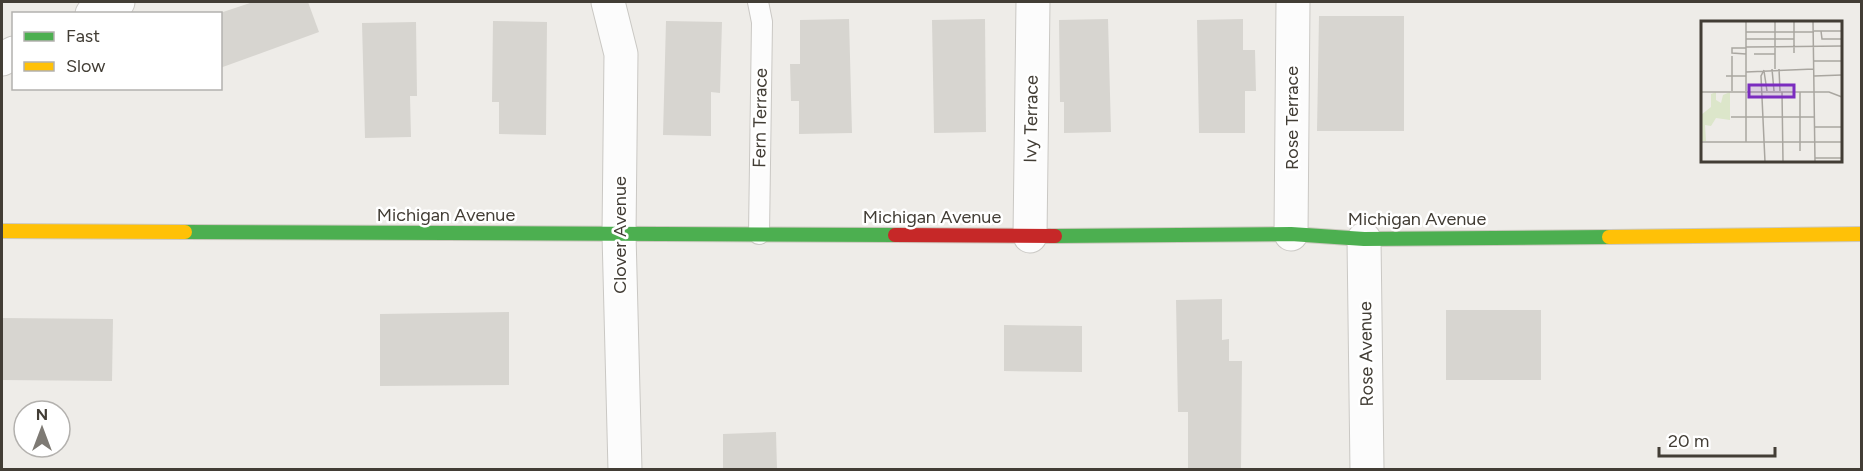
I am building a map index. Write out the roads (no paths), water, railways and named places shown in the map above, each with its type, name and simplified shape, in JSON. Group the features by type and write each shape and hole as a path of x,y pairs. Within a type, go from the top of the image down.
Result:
{"main road":[{"name":"Michigan Avenue","path":"2,231 1030,236 1291,234 1364,239 1862,234"}],"street":[{"path":"96,12 118,2"},
{"name":"Clover Avenue","path":"608,2 621,54 619,234 625,470"},
{"name":"Ivy Terrace","path":"1030,236 1033,2"},
{"name":"Rose Terrace","path":"1291,234 1293,2"},
{"name":"Rose Avenue","path":"1364,239 1367,470"}],"lane":[{"name":"Fern Terrace","path":"758,2 762,22 759,234"}]}
